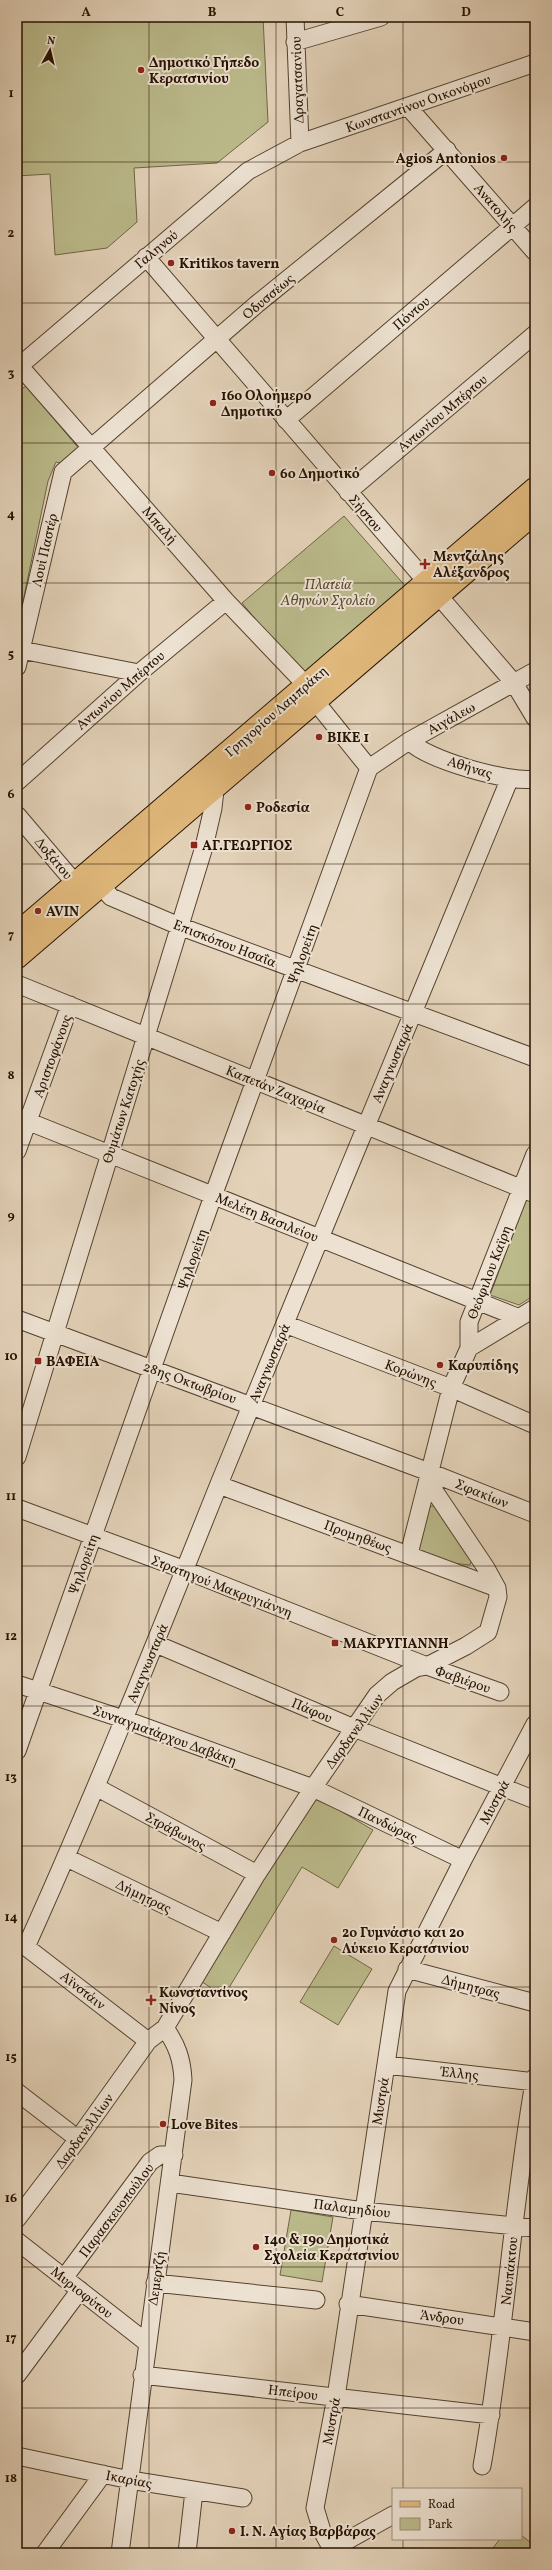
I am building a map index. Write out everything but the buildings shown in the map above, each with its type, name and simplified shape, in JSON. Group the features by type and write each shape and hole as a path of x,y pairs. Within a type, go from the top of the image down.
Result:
{"main road":[{"name":"Γρηγορίου Λαμπράκη","path":"17,933 216,763 310,693 431,589 535,488"},
{"name":"Γρηγορίου Λαμπράκη","path":"431,589 535,513"},
{"name":"Γρηγορίου Λαμπράκη","path":"17,958 216,789 310,693"}],"street":[{"name":"Δραγατσανίου","path":"295,17 300,143"},
{"path":"295,42 381,17"},
{"name":"Κωνσταντίνου Οικονόμου","path":"300,143 409,108 535,63"},
{"name":"Ανατολής","path":"409,108 535,252"},
{"name":"Γαληνού","path":"18,365 248,172 300,143"},
{"name":"Οδυσσέως","path":"93,447 257,304 447,150"},
{"name":"Πόντου","path":"286,420 535,207"},
{"name":"Σήστου","path":"146,257 431,589 514,683 535,718"},
{"name":"Αντωνίου Μπέρτου","path":"348,492 535,334"},
{"name":"Μπαλή","path":"18,365 93,447 226,601 310,693 369,768"},
{"name":"Λουί Παστέρ","path":"18,654 60,477 63,472 93,447"},
{"name":"Αντωνίου Μπέρτου","path":"17,782 139,673 226,601"},
{"path":"18,654 139,673"},
{"name":"Αιγάλεω","path":"369,768 409,741 535,670"},
{"name":"Αθήνας","path":"409,741 418,749 454,763 510,778 535,779"},
{"name":"Θυμάτων Κατοχής","path":"17,1457 204,847 216,789 216,763"},
{"name":"Ψηλορείτη","path":"17,1751 154,1369 255,1080 369,768"},
{"name":"Αναγνωσταρά","path":"22,1943 67,1858 123,1719 156,1644 219,1485 322,1239 366,1125 510,778"},
{"name":"Δοξάτου","path":"17,814 75,884"},
{"name":"Επισκόπου Ησαΐα","path":"101,886 111,897 179,926 535,1058"},
{"name":"Καπετάν Ζαχαρία","path":"17,984 528,1191"},
{"name":"Αριστοφάνους","path":"17,1151 23,1119 70,1005"},
{"name":"Μελέτη Βασιλείου","path":"23,1119 517,1317"},
{"name":"Θεόφιλου Καϊρη","path":"409,1554 451,1388 469,1348 469,1322 476,1301 528,1191 535,1154"},
{"path":"469,1348 517,1317 535,1308"},
{"name":"28ης Οκτωβρίου","path":"17,1319 429,1472"},
{"name":"Κορώνης","path":"286,1324 451,1388 535,1425"},
{"path":"429,1472 435,1492 486,1568 497,1588"},
{"name":"Σφακίων","path":"429,1472 535,1514"},
{"name":"Προμηθέως","path":"219,1485 409,1554 497,1588"},
{"name":"Στρατηγού Μακρυγιάννη","path":"17,1508 185,1570 427,1666"},
{"name":"Δαρδανελλίων","path":"165,2028 257,1874 313,1788 377,1695 392,1682 416,1668 427,1666 466,1646 488,1632 498,1597 497,1588"},
{"name":"Πάφου","path":"156,1644 354,1728 535,1800"},
{"name":"Φαβιέρου","path":"427,1666 500,1692"},
{"name":"Συνταγματάρχου Δαβάκη","path":"17,1684 123,1719 313,1788"},
{"name":"Μυστρά","path":"333,2551 322,2531 315,2508 336,2397 348,2304 397,1992 462,1860 535,1724"},
{"name":"Στράβωνος","path":"96,1787 257,1874"},
{"name":"Πανδώρας","path":"313,1788 462,1860"},
{"name":"Δήμητρας","path":"67,1858 222,1933"},
{"name":"Αϊνστάιν","path":"22,1943 148,2041"},
{"name":"Δήμητρας","path":"407,1969 535,2003"},
{"path":"148,2041 165,2028"},
{"name":"Δεμερτζή","path":"120,2553 146,2342 174,2155 183,2080 182,2063 178,2046 165,2028"},
{"name":"Δαρδανελλίων","path":"17,2219 78,2139 148,2041"},
{"name":"Έλλης","path":"386,2065 535,2080"},
{"name":"Ναυπάκτου","path":"482,2466 504,2326 514,2225 535,2080"},
{"path":"17,2092 78,2139"},
{"name":"Παρασκευοπούλου","path":"64,2278 150,2162 160,2155 174,2155"},
{"name":"Παλαμηδίου","path":"170,2183 363,2211 535,2228"},
{"name":"Μυριοφύτου","path":"17,2241 146,2342"},
{"path":"155,2283 316,2300"},
{"path":"17,2375 80,2290"},
{"name":"Άνδρου","path":"348,2304 504,2326 535,2332"},
{"name":"Ηπείρου","path":"142,2375 491,2415"},
{"name":"Ικαρίας","path":"17,2456 130,2480 243,2498"},
{"path":"46,2553 103,2474"},
{"path":"187,2553 194,2491"},
{"path":"333,2551 392,2516"}],"green space":[{"name":"Δημοτικό Γήπεδο Κερατσινίου","path":"17,17 263,17 268,122 217,163 134,168 137,222 107,248 55,255 50,174 17,176"},
{"path":"26,386 81,451 64,464 56,462 48,481 22,606 17,611 17,392"},
{"name":"Πλατεία Αθηνών Σχολείο","path":"344,516 407,588 302,675 242,603"},
{"path":"528,1194 535,1196 535,1295 519,1305 490,1295"},
{"path":"432,1506 438,1507 473,1557 470,1565 442,1562 415,1551 426,1509"},
{"path":"312,1798 337,1809 373,1830 338,1888 302,1867 224,1996 199,1980"},
{"path":"334,1946 372,1969 338,2025 300,2002"},
{"path":"291,2210 333,2217 322,2282 280,2275"},
{"path":"522,2536 535,2546 535,2553 489,2553 499,2540 522,2540"}],"place":[{"name":"Δημοτικό Γήπεδο Κερατσινίου","path":"141,70"},
{"name":"Agios Antonios","path":"504,158"},
{"name":"Kritikos tavern","path":"171,263"},
{"name":"16o Ολοήμερο Δημοτικό","path":"213,403"},
{"name":"6o Δημοτικό","path":"272,473"},
{"name":"Μεντζάλης Αλέξανδρος","path":"425,564"},
{"name":"BIKE 1","path":"319,737"},
{"name":"Ροδεσία","path":"248,807"},
{"name":"ΑΓ.ΓΕΩΡΓΙΟΣ","path":"194,845"},
{"name":"AVIN","path":"38,911"},
{"name":"ΒΑΦΕΙΑ","path":"38,1361"},
{"name":"Καρυπίδης","path":"440,1365"},
{"name":"ΜΑΚΡΥΓΙΑΝΝΗ","path":"335,1643"},
{"name":"2ο Γυμνάσιο και 2ο Λύκειο Κερατσινίου","path":"334,1940"},
{"name":"Κωνσταντίνος Νίνος","path":"151,2000"},
{"name":"Love Bites","path":"163,2124"},
{"name":"14ο & 19ο Δημοτικά Σχολεία Κερατσινίου","path":"256,2247"},
{"name":"Ι. Ν. Αγίας Βαρβάρας","path":"232,2531"}]}
